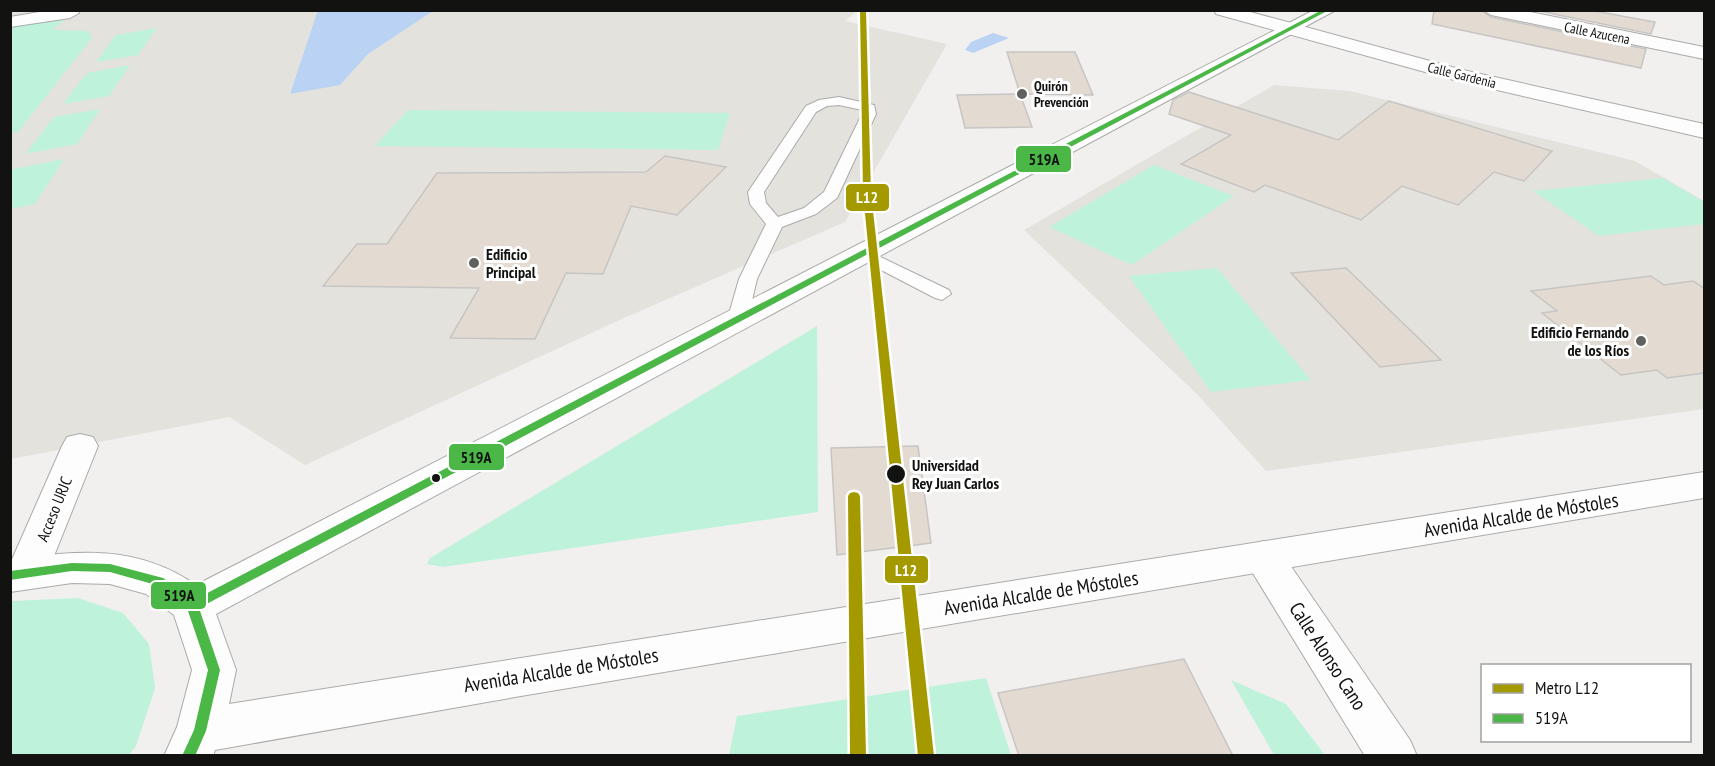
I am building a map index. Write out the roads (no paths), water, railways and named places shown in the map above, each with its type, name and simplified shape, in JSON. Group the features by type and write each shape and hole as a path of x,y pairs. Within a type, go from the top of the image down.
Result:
{"street":[{"name":"Calle Gardenia","path":"1222,10 1290,31 1582,105 1704,131"},
{"path":"193,606 1328,10"},
{"name":"Calle Azucena","path":"1491,10 1704,53"},
{"path":"10,22 70,14"},
{"name":"Acceso URJC","path":"19,574 80,446"},
{"name":"Avenida Alcalde de Móstoles","path":"194,743 527,675 1704,485"},
{"name":"Calle Alonso Cano","path":"1263,557 1393,756"},
{"path":"19,574 72,567 110,568 159,581 193,606 214,670 194,743"}],"lane":[{"path":"737,321 748,279 776,224 810,211 831,195 869,114 869,108 838,101 819,103 811,109 756,192 758,204 776,224"},
{"path":"864,254 942,294"}],"water":[{"path":"318,10 433,11 368,54 340,85 290,94"},
{"path":"993,33 1009,38 973,53 965,50 971,42"}],"metro line":[{"name":"L12","path":"863,10 867,193 926,756"},
{"name":"L12","path":"854,496 858,756"}],"place":[{"name":"Quirón Prevención","path":"1022,94"},
{"name":"Edificio Principal","path":"474,263"},
{"name":"Edificio Fernando de los Ríos","path":"1641,341"},
{"name":"Universidad Rey Juan Carlos","path":"896,474"}]}
